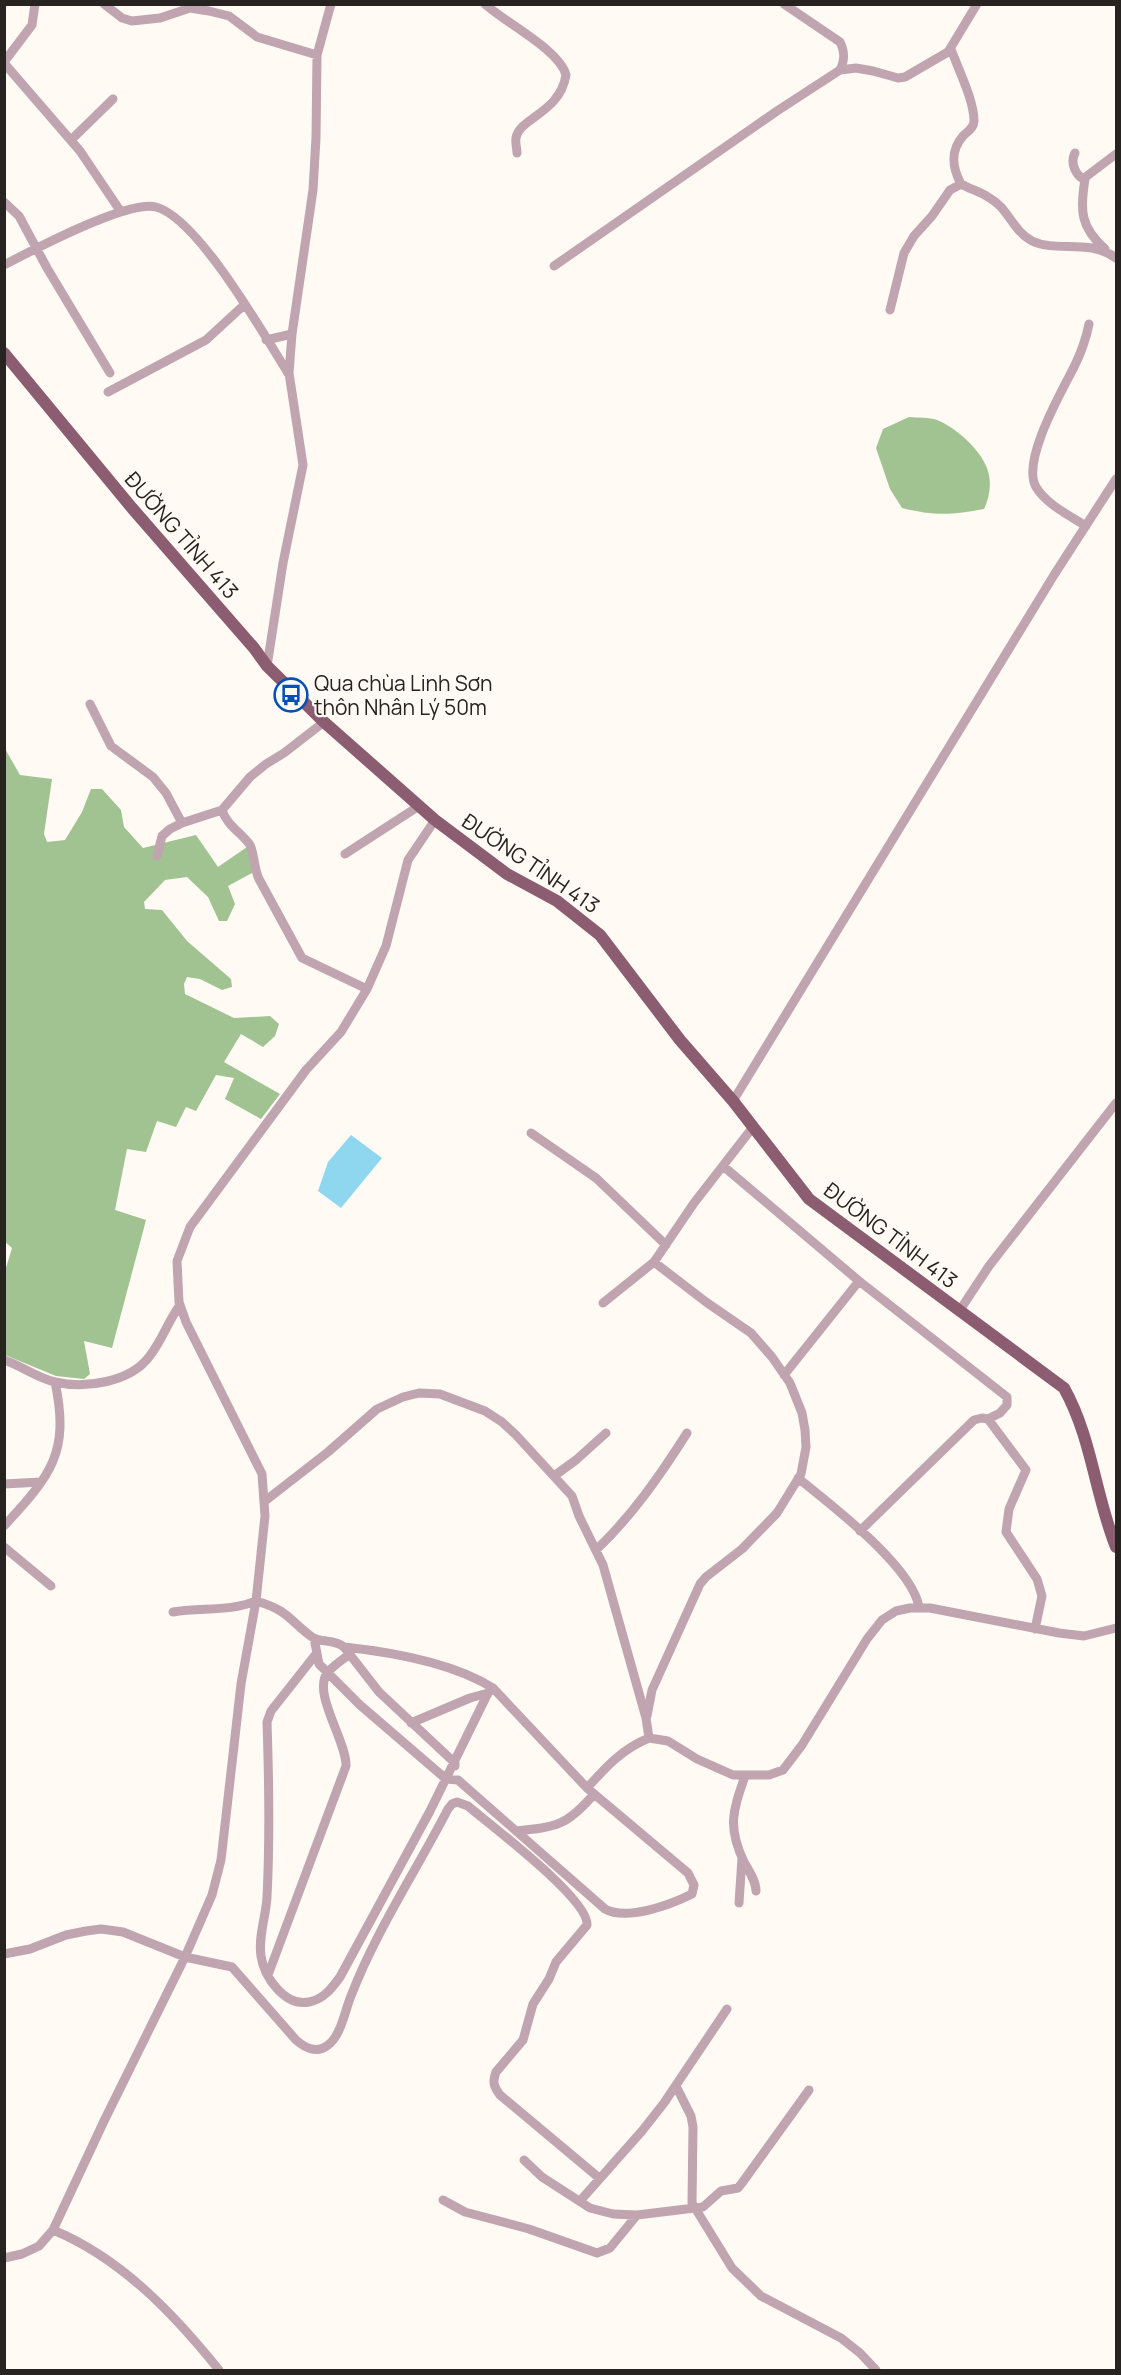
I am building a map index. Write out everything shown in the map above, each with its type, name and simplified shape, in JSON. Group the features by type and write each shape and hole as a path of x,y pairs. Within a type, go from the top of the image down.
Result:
{"main road":[{"name":"ĐƯỜNG TỈNH 413","path":"4,353 267,666 324,722 435,820 507,874 557,901 600,935 680,1040 733,1101 809,1198 1064,1388 1076,1409 1084,1433 1116,1547"}],"street":[{"path":"35,4 32,25 4,62 71,140 121,212"},
{"path":"104,4 122,18 132,21 150,20 173,9 190,8 229,16 252,35 317,55"},
{"path":"267,666 283,563 303,465 289,373 292,334 313,190 317,55 331,4"},
{"path":"485,4 538,43 562,65 566,75 558,98 518,133 517,153"},
{"path":"554,266 840,69 844,61 840,42 784,4"},
{"path":"840,69 856,68 898,78 906,77 951,49 976,4"},
{"path":"951,49 972,108 974,121 953,154 955,170 961,184 988,196 1000,206 1020,232 1031,240 1043,244 1105,249"},
{"path":"71,140 114,99"},
{"path":"1075,153 1073,159 1076,172 1081,179 1085,179"},
{"path":"1116,154 1085,179 1082,197 1083,217 1087,230 1116,258"},
{"path":"890,310 904,253 914,236 932,216 950,190 961,184"},
{"path":"4,202 19,216 47,268 111,373"},
{"path":"4,266 121,212 155,206 177,218 203,246 289,373"},
{"path":"108,392 206,340 244,305"},
{"path":"1086,526 1056,506 1037,489 1033,475 1041,435 1079,356 1089,324"},
{"path":"267,340 292,334"},
{"path":"733,1101 1054,575 1116,479"},
{"path":"90,704 111,746 153,777 166,793 182,823"},
{"path":"157,856 162,836 170,829 222,810 250,777 324,722"},
{"path":"345,854 419,806"},
{"path":"222,810 232,828 250,846 254,869 302,958 367,988"},
{"path":"4,2258 22,2254 39,2246 53,2230 185,1957 212,1895 221,1860 241,1684 256,1601 265,1501 262,1474 180,1305 177,1261 190,1227 306,1070 341,1032 367,988 386,946 408,860 435,820"},
{"path":"960,1310 989,1266 1116,1103"},
{"path":"603,1303 631,1283 654,1262 753,1127"},
{"path":"531,1133 596,1178 666,1245"},
{"path":"723,1166 859,1281 1007,1397 1007,1405 1000,1413 988,1419 974,1420 860,1531"},
{"path":"646,1719 652,1690 700,1584 734,1557 771,1520 798,1478 805,1458 805,1431 796,1395 784,1375 751,1333 654,1262"},
{"path":"784,1375 859,1281"},
{"path":"4,1360 55,1382 82,1384 132,1374 151,1354 180,1305"},
{"path":"4,1526 41,1482 55,1459 60,1440 60,1403 55,1382"},
{"path":"265,1501 328,1452 377,1409 403,1397 419,1393 440,1394 485,1411 502,1422 572,1496 609,1581 649,1738"},
{"path":"988,1419 1026,1470 1009,1509 1005,1532 1037,1579 1042,1596 1035,1629"},
{"path":"554,1476 606,1433"},
{"path":"597,1549 612,1535 637,1503 687,1433"},
{"path":"798,1478 893,1561 917,1594 919,1607"},
{"path":"4,1484 41,1482"},
{"path":"4,1547 51,1586"},
{"path":"172,1612 241,1607 256,1601 279,1609 314,1638 338,1642 347,1650 368,1681 455,1763 458,1780"},
{"path":"516,1831 549,1827 574,1817 590,1791 616,1757 649,1738 668,1741 697,1759 733,1775 769,1775 783,1770 802,1745 867,1639 882,1620 896,1611 919,1607 1084,1636 1116,1628"},
{"path":"314,1638 319,1664 360,1705 446,1779 458,1780 594,1901 612,1913 638,1912 692,1894 694,1885 688,1873 590,1791 477,1679 402,1655 347,1650"},
{"path":"268,1975 346,1766 345,1753 324,1691 324,1681 327,1672 347,1650"},
{"path":"316,1654 267,1716 267,1888 260,1944 261,1958 275,1987 286,1997 297,2002 308,2002 329,1992 340,1977 491,1691"},
{"path":"411,1723 491,1691"},
{"path":"745,1776 732,1813 733,1826 742,1858 756,1884 756,1892"},
{"path":"4,1954 30,1949 66,1935 101,1929 123,1932 185,1957 232,1967 305,2048 312,2050 328,2046 338,2030 360,1972 448,1809 457,1802 468,1806 554,1879 585,1915 586,1925 561,1955 533,2004 523,2040 493,2078 500,2095 598,2177"},
{"path":"740,1903 742,1858"},
{"path":"580,2201 598,2177 642,2131 676,2086 727,2009"},
{"path":"676,2086 691,2116 693,2127 691,2193 694,2209 710,2230 732,2268 761,2296 841,2338 876,2370"},
{"path":"524,2160 542,2177 600,2212 636,2215 703,2207 721,2191 738,2188 809,2090"},
{"path":"443,2200 474,2215 529,2229 597,2253 610,2248 636,2215"},
{"path":"53,2230 72,2237 105,2258 158,2302 173,2315 219,2370"}],"green space":[{"path":"909,417 930,418 944,423 959,433 979,453 987,468 990,484 984,509 943,514 902,508 890,489 876,448 883,429"},
{"path":"4,747 20,775 52,779 44,834 47,842 65,840 82,812 91,789 102,789 121,810 124,827 143,848 196,835 218,867 247,847 253,852 252,873 228,886 235,904 227,921 219,921 208,897 187,877 165,880 144,902 145,909 162,910 187,941 231,979 232,987 222,990 200,979 187,977 184,984 185,994 234,1018 270,1016 279,1024 275,1036 263,1047 241,1034 224,1062 280,1094 261,1119 225,1099 234,1078 216,1075 196,1111 186,1107 176,1127 157,1121 146,1152 127,1149 115,1210 146,1220 112,1348 84,1341 90,1374 84,1379 56,1376 5,1355 5,1271 12,1248 4,1241"}],"water":[{"path":"351,1135 382,1158 341,1208 318,1191 328,1162"}],"place":[{"name":"Qua chùa Linh Sơn thôn Nhân Lý 50m","path":"291,695"}]}
